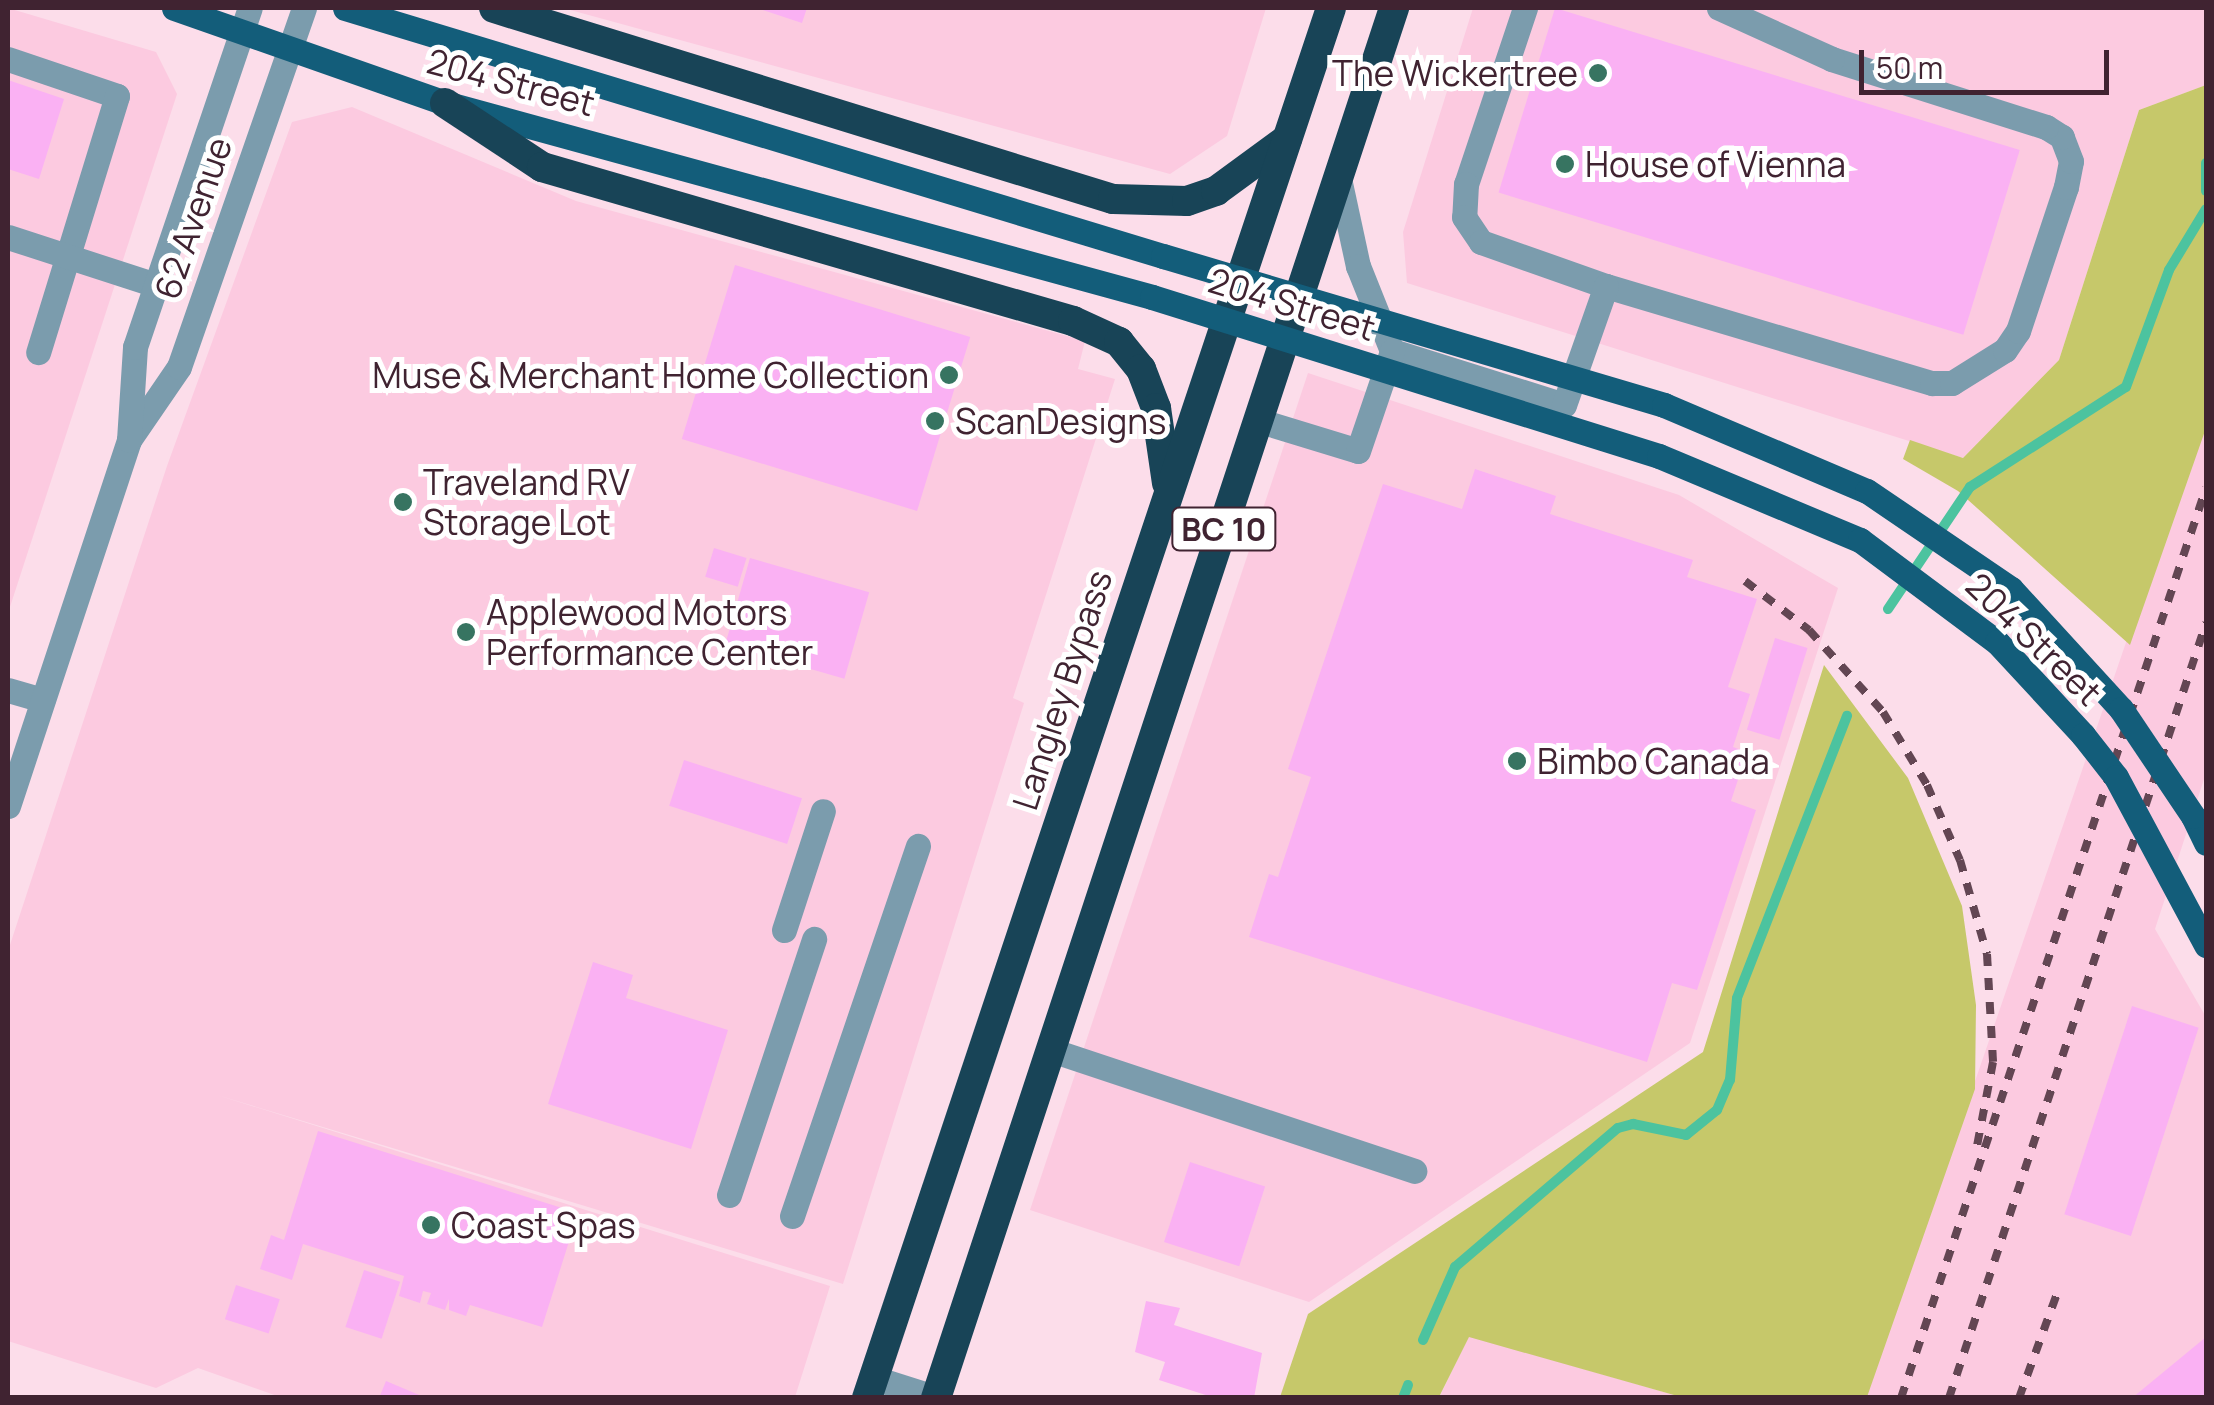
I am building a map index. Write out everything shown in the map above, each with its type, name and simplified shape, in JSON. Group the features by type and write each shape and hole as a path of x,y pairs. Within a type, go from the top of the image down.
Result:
{"highway":[{"path":"494,8 1114,199 1187,201 1216,190 1287,139"},
{"name":"Langley Bypass","path":"870,1388 1168,488 1332,8"},
{"name":"BC 10","path":"936,1397 1340,183 1394,8"},
{"path":"445,103 542,166 1073,321 1119,342 1141,368 1156,408 1168,488"}],"main road":[{"name":"204 Street","path":"174,8 290,52 445,103 1152,297 1659,456 1860,540 1997,642 2082,735 2116,777 2206,944"},
{"name":"204 Street","path":"345,8 1664,405 1867,491 1967,555 2070,650 2121,709 2206,843"}],"street":[{"name":"62 Avenue","path":"8,806 129,440 136,347 250,8"},
{"name":"62 Avenue","path":"129,440 179,367 304,8"},
{"path":"1525,8 1466,184 1464,217 1481,242 1606,286 1932,383 1968,375 2006,350 2018,331 2066,186 2071,161 2062,138 2046,126 1832,59 1719,8"},
{"path":"8,59 118,96 38,352"},
{"path":"1260,421 1358,451 1392,351 1358,266 1340,183"},
{"path":"8,237 156,285"},
{"path":"1392,351 1564,405 1606,286"},
{"path":"8,690 43,700"},
{"path":"784,930 823,811"},
{"path":"792,1216 918,846"},
{"path":"729,1196 814,939"},
{"path":"1051,1050 1414,1171"},
{"path":"870,1388 936,1397"}],"shaded area":[{"path":"8,8 156,52 177,94 8,613"},
{"path":"563,8 1266,8 1227,136 1170,174"},
{"path":"1473,8 2206,8 2206,85 2139,110 2059,360 1963,458 1407,283 1403,232"},
{"path":"2206,85 2206,428 2130,645 1958,491 1903,459 1910,440 1963,458 2059,360 2139,110"},
{"name":"Applewood Motors Performance Center","path":"352,107 576,201 1085,341 1078,369 1115,379 1013,698 1024,703 843,1284 217,1095 830,1286 795,1397 280,1397 198,1368 156,1388 8,1341 8,951 167,466 292,122"},
{"path":"1308,373 1679,495 1838,588 1690,1043 1309,1302 1030,1210"},
{"path":"2206,410 2206,773 2155,929 2206,1017 2206,1397 1866,1398"},
{"path":"1824,665 1908,778 1962,906 1976,1005 1975,1089 1867,1397 1681,1397 1469,1337 1439,1397 1280,1397 1308,1314 1703,1052"},
{"path":"1469,1336 1681,1397 1439,1398"}],"building":[{"path":"757,8 807,8 802,23"},
{"path":"1555,8 2020,150 1963,335 1499,193"},
{"path":"8,80 64,99 39,179 8,169"},
{"path":"735,265 970,337 917,511 682,439"},
{"name":"Bimbo Canada","path":"1475,469 1556,496 1550,514 1693,560 1687,577 1757,599 1728,687 1750,694 1733,747 1747,752 1731,801 1756,810 1697,990 1672,983 1647,1062 1249,937 1269,874 1278,877 1311,777 1288,769 1383,484 1462,509"},
{"path":"714,548 747,558 738,587 705,577"},
{"path":"750,558 869,592 844,679 725,645"},
{"path":"1775,638 1808,648 1779,740 1747,730"},
{"path":"684,760 802,798 787,844 669,806"},
{"path":"593,962 633,975 626,998 728,1030 691,1149 548,1104"},
{"path":"2132,1006 2199,1028 2131,1236 2064,1214"},
{"name":"Coast Spas","path":"318,1131 578,1213 542,1327 470,1305 466,1316 449,1310 449,1299 445,1310 427,1304 431,1293 423,1291 420,1303 399,1296 404,1276 303,1244 292,1280 260,1269 271,1235 284,1240"},
{"path":"1190,1162 1265,1186 1239,1266 1164,1242"},
{"path":"364,1270 400,1282 382,1339 345,1327"},
{"path":"236,1285 280,1299 269,1333 225,1319"},
{"path":"1146,1301 1180,1308 1174,1325 1262,1353 1254,1398 1215,1398 1159,1380 1165,1362 1135,1352"},
{"path":"2206,1337 2206,1398 2132,1398"},
{"path":"386,1381 424,1397 424,1398 379,1398"}],"waterway":[{"path":"2206,163 2206,191"},
{"path":"1888,609 1970,487 2126,387 2169,270 2206,209"},
{"path":"1423,1340 1455,1267 1618,1128 1633,1124 1686,1135 1717,1110 1730,1080 1737,998 1847,716"},
{"path":"1403,1398 1408,1385"}],"railway":[{"path":"1901,1398 2206,488"},
{"path":"1745,581 1809,630 1883,712 1927,785 1960,860 1987,954 1993,1062 1976,1151"},
{"path":"1949,1398 2206,623"},
{"path":"2019,1398 2058,1291"}],"place":[{"name":"The Wickertree","path":"1598,73"},
{"name":"House of Vienna","path":"1565,164"},
{"name":"Muse & Merchant Home Collection","path":"949,375"},
{"name":"ScanDesigns","path":"935,421"},
{"name":"Traveland RV Storage Lot","path":"403,502"},
{"name":"Applewood Motors Performance Center","path":"466,632"},
{"name":"Bimbo Canada","path":"1517,761"},
{"name":"Coast Spas","path":"431,1225"}]}
